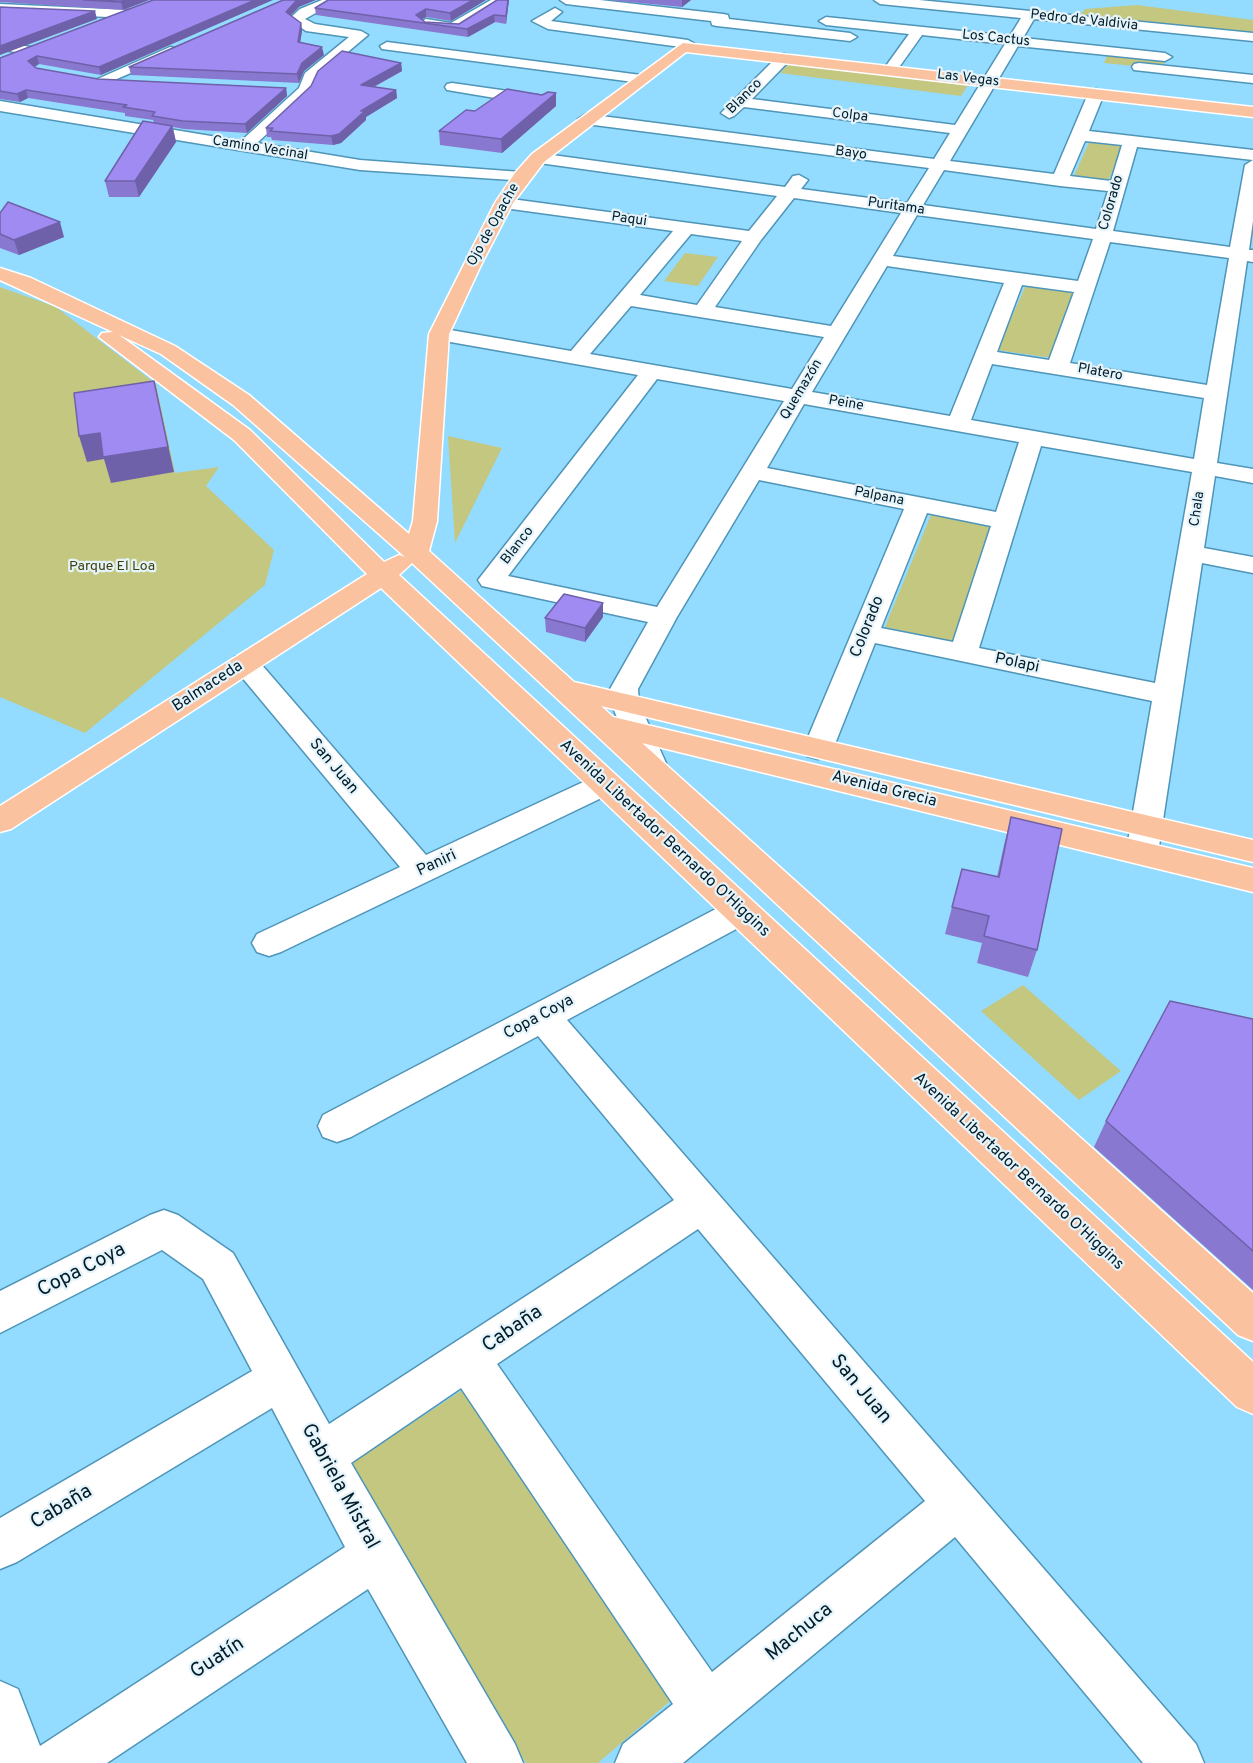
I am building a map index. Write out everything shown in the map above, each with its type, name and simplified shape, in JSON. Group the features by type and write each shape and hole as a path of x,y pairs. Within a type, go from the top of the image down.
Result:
{"main road":[{"name":"Las Vegas","path":"707,30 784,58 1093,90 1253,112"},
{"name":"Ojo de Opache","path":"416,553 425,521 439,334 504,203 521,177 538,158 586,119 707,30"},
{"name":"Avenida Libertador Bernardo O'Higgins","path":"0,274 63,300 168,350 241,400 416,553 564,688 621,719 662,779 1253,1321"},
{"name":"Avenida Libertador Bernardo O'Higgins","path":"63,300 141,362 242,435 381,573 1253,1392"},
{"name":"Balmaceda","path":"0,821 367,586 381,573 416,553"},
{"name":"Avenida Grecia","path":"515,699 621,719 818,749 1145,840 1253,880"},
{"name":"Avenida Grecia","path":"621,719 724,751 1145,840 1253,851"},
{"path":"662,779 675,763 724,751"}],"street":[{"path":"243,147 306,90 310,76 361,35 311,28 296,20 305,12 333,0"},
{"path":"426,23 453,27 501,0"},
{"path":"566,0 627,3 707,30"},
{"name":"Pedro de Valdivia","path":"880,0 1253,37"},
{"path":"1000,12 1008,0"},
{"path":"97,27 148,7"},
{"path":"814,33 838,7"},
{"path":"0,8 130,14"},
{"path":"0,8 67,24"},
{"path":"555,12 539,21 548,25 659,30 814,33 909,43"},
{"name":"Quemazón","path":"621,719 624,689 664,617 1029,15"},
{"name":"Los Cactus","path":"826,21 1014,41 1106,57 1164,63 1253,79"},
{"path":"597,23 659,30"},
{"path":"890,70 918,30"},
{"path":"1164,63 1176,30"},
{"path":"134,82 94,80 186,44"},
{"path":"0,45 35,50 0,62"},
{"path":"387,46 458,77 543,101"},
{"name":"Blanco","path":"706,136 784,58"},
{"path":"458,77 640,79"},
{"path":"283,89 306,90"},
{"path":"1060,181 1093,90"},
{"name":"Colpa","path":"740,102 960,130"},
{"name":"Camino Vecinal","path":"0,106 360,165 521,177"},
{"name":"Bayo","path":"586,119 1115,187"},
{"path":"1078,135 1253,155"},
{"name":"Colorado","path":"1058,366 1103,236 1115,187 1131,141"},
{"path":"703,311 754,237 821,150"},
{"name":"Puritama","path":"538,158 1246,255"},
{"name":"Chala","path":"1145,840 1216,393 1241,312 1253,165"},
{"name":"Paqui","path":"504,203 754,237"},
{"path":"576,358 686,228"},
{"path":"881,260 1085,288"},
{"path":"958,424 1016,277"},
{"path":"626,299 837,333"},
{"name":"Peine","path":"439,334 1253,476"},
{"name":"Platero","path":"983,356 1058,366 1216,393"},
{"name":"Blanco","path":"652,371 491,580 664,617"},
{"path":"963,652 1032,437"},
{"name":"Palpana","path":"753,472 1005,521"},
{"name":"Colorado","path":"818,749 918,505"},
{"path":"1191,553 1253,565"},
{"name":"Polapi","path":"866,633 1168,695"},
{"name":"San Juan","path":"245,663 421,871"},
{"name":"Paniri","path":"269,943 605,784"},
{"name":"Copa Coya","path":"337,1126 741,911"},
{"name":"San Juan","path":"543,1017 1177,1763"},
{"name":"Cabaña","path":"322,1455 702,1204"},
{"name":"Copa Coya","path":"0,1313 165,1228"},
{"name":"Gabriela Mistral","path":"165,1228 218,1266 376,1555 496,1763"},
{"path":"468,1360 706,1709"},
{"name":"Cabaña","path":"0,1545 280,1379"},
{"name":"Machuca","path":"642,1763 958,1504"},
{"name":"Guatín","path":"60,1763 376,1555"},
{"path":"0,1707 20,1763"}],"green space":[{"path":"1137,5 1253,20 1253,35 1079,17 1085,9"},
{"path":"1109,51 1165,57 1163,69 1104,63"},
{"path":"791,61 970,82 961,96 780,73"},
{"path":"1091,138 1125,142 1108,181 1073,178"},
{"path":"685,253 718,257 698,286 664,281"},
{"path":"1027,283 1078,290 1052,358 997,350"},
{"name":"Parque El Loa","path":"0,287 56,307 156,384 175,473 219,467 206,486 274,550 265,585 85,733 0,697"},
{"path":"448,436 502,448 455,543"},
{"path":"933,510 1000,524 957,642 885,627"},
{"path":"1023,985 1121,1071 1079,1100 981,1011"},
{"path":"473,1383 684,1689 598,1763 526,1763 347,1466"}],"building":[{"path":"84,0 127,0 121,2"},
{"path":"153,0 255,0 99,67 37,56 28,61 36,68 98,79 286,88 245,124 183,121 152,116 155,112 123,107 127,105 26,90 17,94 0,91 0,58"},
{"path":"283,0 297,0 286,12 301,23 298,42 322,47 302,63 297,74 129,67"},
{"path":"328,0 473,0 450,13 426,9 416,15 425,22 459,24 497,0 508,0 506,16 494,15 467,29 315,8"},
{"path":"0,7 95,11 0,46"},
{"path":"342,51 401,63 361,85 396,90 361,111 365,111 339,134 331,136 270,131 273,128 266,128 311,86 318,71"},
{"path":"507,89 542,95 548,92 556,93 501,139 439,131 466,110 475,111"},
{"path":"143,121 172,126 135,181 105,181"},
{"path":"8,202 60,222 14,240 0,234 0,213"},
{"path":"154,381 168,447 103,457 100,433 79,436 74,393"},
{"path":"564,594 603,603 585,628 545,618"},
{"path":"1011,817 1062,829 1037,950 984,936 989,916 952,907 962,869 999,877"},
{"path":"1170,1001 1253,1019 1253,1251 1106,1121"}]}
